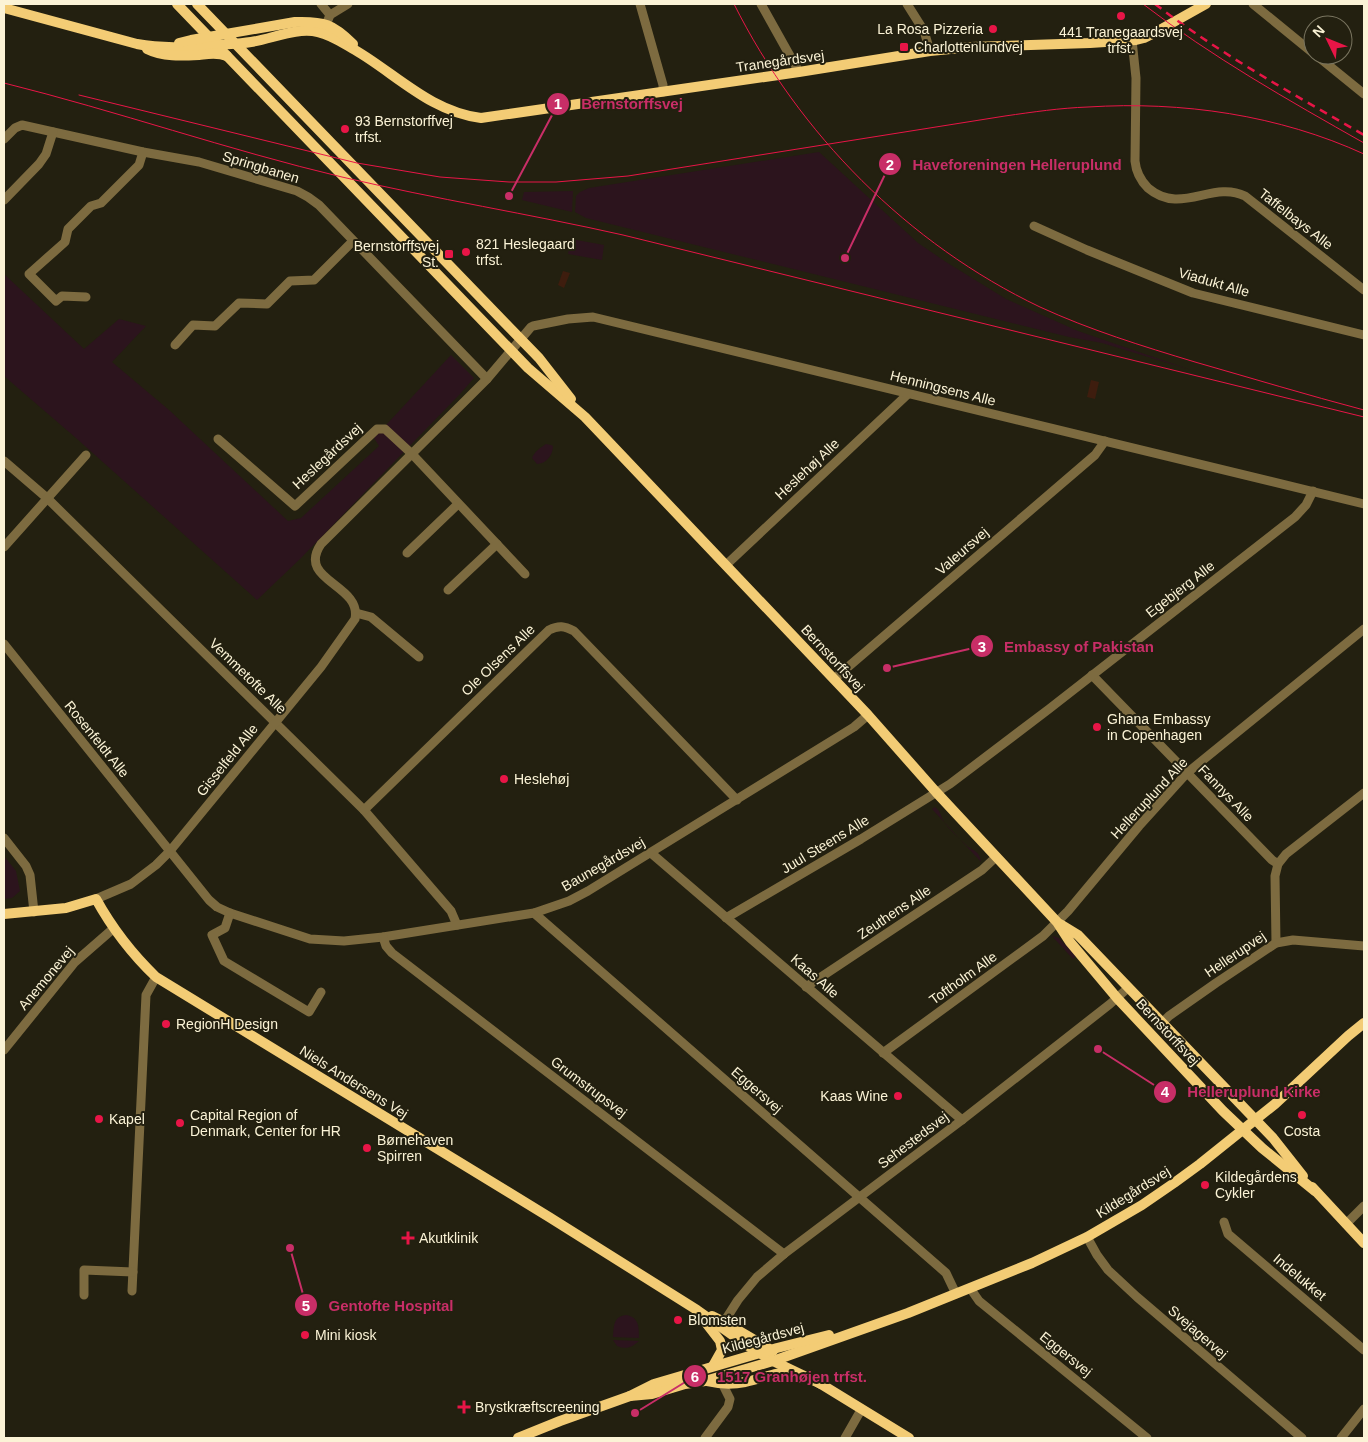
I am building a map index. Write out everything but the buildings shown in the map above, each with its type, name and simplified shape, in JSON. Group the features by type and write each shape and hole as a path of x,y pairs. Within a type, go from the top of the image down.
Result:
{"street":[{"name":"Bernstorffsvej","path":"177,4 510,350 585,417"},
{"name":"Bernstorffsvej","path":"197,4 539,358 585,417 868,715 936,792 1058,922 1070,942 1117,998 1223,1111 1262,1148 1315,1191"},
{"path":"321,4 330,15"},
{"path":"324,29 330,15 348,4"},
{"path":"640,4 663,92"},
{"path":"761,4 799,72"},
{"path":"907,4 924,31 930,51"},
{"path":"1253,4 1303,45"},
{"name":"Tranegårdsvej","path":"169,46 190,40 295,22 317,22 336,38 423,97 441,107 462,115 481,118 930,51 1008,45 1132,40 1144,38 1204,5"},
{"path":"4,8 137,44 156,53 178,56 219,53 226,56"},
{"name":"Tranegårdsvej","path":"137,44 156,47 194,47 236,44 324,29"},
{"name":"Taffelbays Alle","path":"1132,40 1136,78 1135,161 1136,171 1142,182 1152,191 1164,197 1179,200 1226,191 1237,192 1245,196 1364,290"},
{"path":"1328,65 1364,94"},
{"name":"Springbanen","path":"4,139 15,128 22,125 143,152 199,162 308,197 319,205 487,378"},
{"path":"4,200 39,164 46,154 53,132"},
{"path":"86,297 62,296 56,302 29,274 65,242 68,229 91,206 101,203 139,165 143,152"},
{"name":"Viadukt Alle","path":"1034,226 1087,250 1193,293 1364,335"},
{"path":"174,345 193,326 215,326 239,303 267,304 290,282 314,280 353,241"},
{"name":"Henningsens Alle","path":"520,339 533,326 568,319 593,317 1364,504"},
{"path":"419,657 371,617 356,613 354,602 320,572 314,558 321,544 487,378 520,339"},
{"name":"Heslehøj Alle","path":"726,565 908,394"},
{"name":"Heslegårdsvej","path":"218,439 294,506 377,429 385,429 412,454"},
{"name":"Valeursvej","path":"834,679 1095,455 1105,441"},
{"path":"412,454 526,574"},
{"path":"4,548 86,455"},
{"name":"Vemmetofte Alle","path":"4,461 48,498 364,810 451,911 457,925"},
{"name":"Egebjerg Alle","path":"936,792 950,784 1295,517 1306,505 1313,492"},
{"path":"407,554 458,504"},
{"path":"448,590 497,544"},
{"name":"Gisselfeld Alle","path":"170,851 326,660 355,619 356,613"},
{"name":"Ole Olsens Alle","path":"364,810 549,630 557,626 565,626 574,631 737,800"},
{"name":"Helleruplund Alle","path":"1058,922 1139,826 1188,774 1364,630"},
{"name":"Rosenfeldt Alle","path":"4,644 170,851"},
{"name":"Fannys Alle","path":"1092,675 1278,864"},
{"name":"Baunegårdsvej","path":"170,851 209,900 217,907 310,939 344,941 383,937 534,913 569,901 588,891 854,727 868,715"},
{"name":"Juul Steens Alle","path":"726,918 861,839 936,792"},
{"path":"1276,943 1275,876 1278,864 1286,854 1364,793"},
{"path":"4,838 26,866 30,875 34,912"},
{"path":"4,914 66,908 96,899 131,884 156,866 170,851"},
{"name":"Kaas Alle","path":"651,853 962,1120"},
{"name":"Zeuthens Alle","path":"806,986 982,870 996,857"},
{"name":"Niels Andersens Vej","path":"96,899 114,928 134,954 156,976 540,1212 697,1310 721,1329 760,1353 778,1359 909,1438"},
{"path":"230,913 224,928 212,935 224,961 310,1012 321,992"},
{"name":"Eggersvej","path":"534,913 946,1274 956,1294"},
{"name":"Bernstorffsvej","path":"1058,922 1078,935 1273,1138 1315,1191 1364,1243"},
{"name":"Toftholm Alle","path":"883,1053 1043,936 1058,922"},
{"name":"Anemonevej","path":"4,1050 75,962 114,928"},
{"name":"Grumstrupsvej","path":"383,937 386,946 392,953 784,1254"},
{"name":"Hellerupvej","path":"1162,1023 1192,1000 1276,943 1293,940 1364,946"},
{"path":"132,1291 146,995 156,976"},
{"name":"Sehestedsvej","path":"721,1329 738,1300 758,1277 784,1254 962,1120 1128,988"},
{"name":"Kildegårdsvej","path":"630,1396 652,1394 685,1384 705,1381 778,1359 956,1294 1032,1263 1087,1237 1159,1194 1255,1120 1364,1023"},
{"path":"1346,1224 1364,1206"},
{"name":"Indelukket","path":"1224,1222 1228,1234 1364,1350"},
{"name":"Svejagervej","path":"1087,1237 1108,1270 1302,1438"},
{"path":"84,1295 84,1270 133,1272"},
{"name":"Eggersvej","path":"970,1288 979,1301 1147,1438"},
{"name":"Kildegårdsvej","path":"697,1310 721,1329 720,1341 722,1350 713,1366"},
{"name":"Kildegårdsvej","path":"518,1438 630,1396 654,1384 771,1350 879,1323"},
{"name":"Niels Andersens Vej","path":"721,1329 771,1350 778,1359 799,1374 821,1384"},
{"name":"Kildegårdsvej","path":"705,1381 724,1384 745,1382 783,1372 799,1374"},
{"path":"704,1438 728,1407 730,1399 724,1384"},
{"path":"1341,1438 1364,1409"},
{"path":"845,1438 861,1410"}],"shaded area":[{"path":"819,152 918,243 1006,299 1078,331 1191,370 1102,343 1069,337 586,218 575,212 576,196 589,188"},
{"path":"573,191 572,212 522,200 524,192"},
{"path":"571,239 604,245 602,260 568,254"},
{"path":"563,271 570,273 564,288 558,285"},
{"path":"4,274 84,349 119,319 146,326 112,362 169,410 288,521 301,518 379,446 374,438 451,355 474,378 300,559 257,600 4,376"},
{"path":"1091,380 1099,382 1095,399 1087,397"},
{"path":"546,444 553,446 552,453 546,461 537,464 532,458"},
{"path":"935,807 939,812 945,823 932,809"},
{"path":"960,839 977,853 981,862"},
{"path":"4,856 16,871 20,891 12,898 4,899"},
{"path":"1052,936 1059,938 1076,956 1073,959"},
{"path":"627,1315 636,1321 639,1338 613,1337 614,1325 617,1320 619,1317"},
{"path":"613,1340 639,1341 632,1346 624,1348 617,1346"}],"tram line":[{"path":"734,4 760,52 791,97 825,140 862,181 902,218 946,251 992,281 1040,307 1116,337 1195,362 1364,410"},
{"path":"1143,4 1223,60 1364,143"},
{"path":"4,83 257,155 342,177 623,235 1364,417"},
{"path":"79,95 357,163 440,177 509,182 556,182 628,176 1046,110 1123,106 1159,106 1194,109 1264,120 1298,129 1364,154"}],"railway":[{"path":"1155,4 1231,57 1364,135"}],"place":[{"name":"441 Tranegaardsvej trfst.","path":"1121,16"},
{"name":"La Rosa Pizzeria","path":"993,29"},
{"name":"Charlottenlundvej","path":"904,47"},
{"name":"93 Bernstorffvej trfst.","path":"345,129"},
{"name":"Bernstorffsvej","path":"509,196"},
{"name":"821 Heslegaard trfst.","path":"466,252"},
{"name":"Bernstorffsvej St.","path":"449,254"},
{"name":"Haveforeningen Helleruplund","path":"845,258"},
{"name":"Embassy of Pakistan","path":"887,668"},
{"name":"Ghana Embassy in Copenhagen","path":"1097,727"},
{"name":"Heslehøj","path":"504,779"},
{"name":"RegionH Design","path":"166,1024"},
{"name":"Helleruplund Kirke","path":"1098,1049"},
{"name":"Kaas Wine","path":"898,1096"},
{"name":"Costa","path":"1302,1115"},
{"name":"Kapel","path":"99,1119"},
{"name":"Capital Region of Denmark, Center for HR","path":"180,1123"},
{"name":"Børnehaven Spirren","path":"367,1148"},
{"name":"Kildegårdens Cykler","path":"1205,1185"},
{"name":"Akutklinik","path":"408,1238"},
{"name":"Gentofte Hospital","path":"290,1248"},
{"name":"Blomsten","path":"678,1320"},
{"name":"Mini kiosk","path":"305,1335"},
{"name":"Brystkræftscreening","path":"464,1407"},
{"name":"1517 Granhøjen trfst.","path":"635,1413"}]}
